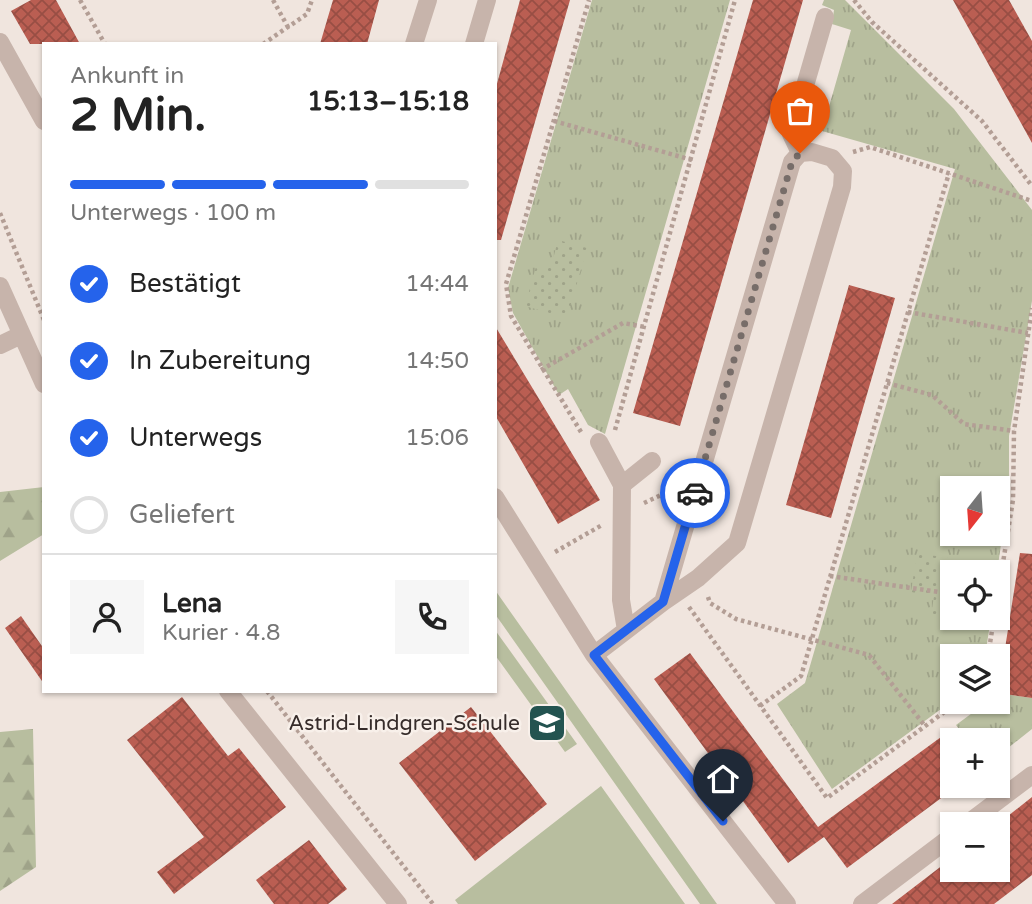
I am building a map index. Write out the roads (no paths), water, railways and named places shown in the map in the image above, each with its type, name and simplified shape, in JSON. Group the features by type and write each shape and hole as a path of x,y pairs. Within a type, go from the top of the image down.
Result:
{"street":[{"path":"415,42 428,0"},
{"path":"475,42 487,0"},
{"path":"800,153 792,134 825,16"},
{"path":"0,42 42,117"},
{"path":"594,655 698,578 737,544 842,187 843,171 832,158 812,152 800,153 792,162 663,602"},
{"path":"0,286 42,380"},
{"path":"0,345 21,335"},
{"path":"603,450 622,485 621,600 626,630"},
{"path":"622,485 652,461"},
{"path":"497,501 594,655 787,904"},
{"path":"230,693 398,904"},
{"path":"983,812 1032,775"},
{"path":"862,904 940,845"}],"place":[{"name":"Astrid-Lindgren-Schule","path":"547,723"}]}
